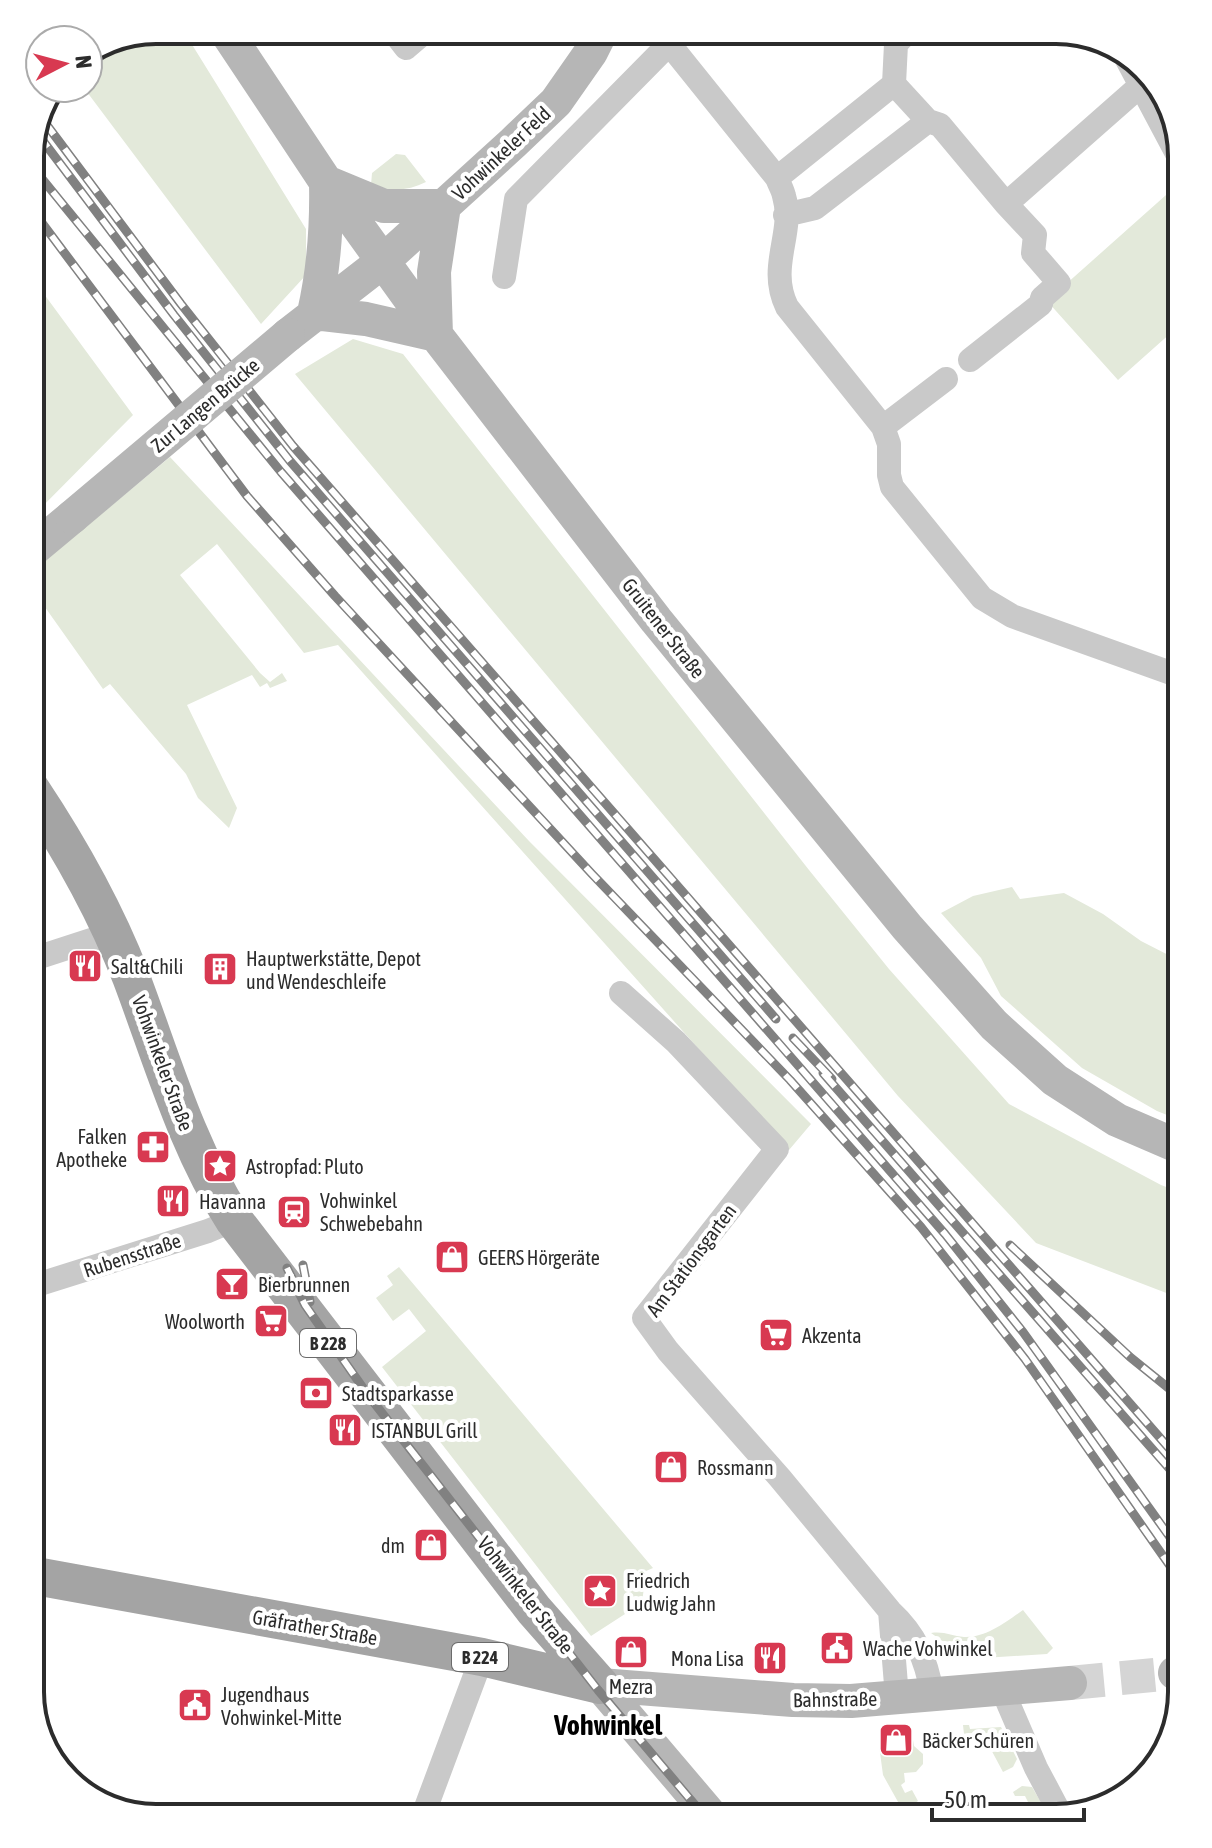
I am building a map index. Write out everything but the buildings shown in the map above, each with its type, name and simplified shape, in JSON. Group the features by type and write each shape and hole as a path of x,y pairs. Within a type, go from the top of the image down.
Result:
{"main road":[{"name":"Gruitener Straße","path":"234,44 326,182 436,335 665,631 907,927 994,1025 1055,1080 1117,1120 1168,1142"},
{"name":"Vohwinkeler Feld","path":"382,262 556,102 595,44"},
{"path":"326,182 384,206 444,206 434,272 436,335 366,319 314,313 326,233 326,182"},
{"name":"Zur Langen Brücke","path":"44,540 314,313 382,262"},
{"name":"Vohwinkeler Straße","path":"44,809 66,842 113,933 193,1146 217,1194 534,1610 599,1685"},
{"name":"Gräfrather Straße","path":"44,1578 482,1657 599,1685"},
{"name":"Bahnstraße","path":"599,1685 793,1700 851,1701 1070,1683"},
{"name":"B 228","path":"599,1685 701,1804"}],"street":[{"path":"504,277 516,199 658,44"},
{"path":"670,44 777,178 785,198 778,276 780,292 787,307 883,427 889,444 892,487 982,598 1012,616 1168,672"},
{"path":"896,44 894,84 928,121 940,125 1035,235 1033,253 1059,283 1042,298 1041,304 970,360"},
{"path":"1136,78 1165,132"},
{"path":"777,178 894,84"},
{"path":"1006,204 1140,86"},
{"path":"785,215 815,208 928,121"},
{"path":"883,427 946,379"},
{"path":"44,955 113,933"},
{"name":"Am Stationsgarten","path":"621,993 676,1042 777,1149 644,1318 678,1363 780,1478 890,1611 908,1628 919,1646 932,1693"},
{"name":"Rubensstraße","path":"44,1283 234,1220"},
{"path":"890,1611 897,1697"},
{"path":"427,1804 482,1657"},
{"path":"1002,1689 1055,1804"}],"green space":[{"path":"192,44 306,229 306,275 261,324 96,104 104,104 104,58 134,46"},
{"path":"396,154 405,155 426,182 399,190 371,185 372,173"},
{"path":"1168,193 1168,335 1118,380 1047,301"},
{"path":"44,294 133,415 44,505"},
{"path":"353,339 403,354 809,870 889,969 1009,1104 1168,1188 1168,1294 1036,1243 898,1096 295,374"},
{"path":"170,457 529,841 811,1124 789,1150 338,645 304,653 217,544 180,575 260,673 270,682 282,673 287,681 270,688 267,683 260,687 252,675 187,705 237,808 229,828 198,798 186,774 110,684 103,689 44,606 44,561"},
{"path":"1012,887 1020,899 1064,893 1168,955 1168,1115 1082,1068 1001,996 981,958 941,913 973,896"},
{"path":"399,1267 653,1568 646,1571 642,1603 591,1636 382,1367 426,1331 409,1309 393,1321 376,1298 393,1285 387,1276"},
{"path":"1023,1610 1053,1648 1047,1654 968,1659 931,1633 964,1637 980,1635"},
{"path":"963,1725 969,1725 970,1729 1001,1727 1017,1759 1013,1767 1003,1772 987,1742 972,1743 964,1734"},
{"path":"908,1728 914,1746 923,1754 923,1764 916,1772 904,1773 905,1782 901,1785 905,1793 912,1790 918,1801 916,1804 899,1804 883,1775 879,1745 895,1751 901,1738 898,1731"},
{"path":"1022,1786 1032,1787 1042,1804 1029,1804 1025,1796 1015,1796 1013,1792"}],"tunnel":[{"path":"1070,1683 1168,1674"}],"railway":[{"path":"48,127 181,304 293,446 1168,1447"},
{"path":"45,144 174,315 290,461 776,1019"},
{"path":"44,181 281,472 945,1234 1023,1332 1168,1534"},
{"path":"44,226 247,496 335,596 592,874 790,1080 921,1227 1025,1359 1168,1563"},
{"path":"793,1038 832,1079"},
{"path":"823,1073 1168,1467"},
{"path":"1010,1245 1130,1357 1168,1388"},
{"path":"303,1265 310,1302"},
{"path":"287,1268 305,1305 368,1395 598,1690 694,1804"}],"place":[{"name":"Salt&Chili","path":"85,966"},
{"name":"Hauptwerkstätte, Depot und Wendeschleife","path":"220,969"},
{"name":"Falken Apotheke","path":"153,1147"},
{"name":"Astropfad: Pluto","path":"220,1166"},
{"name":"Havanna","path":"173,1201"},
{"name":"Vohwinkel Schwebebahn","path":"294,1212"},
{"name":"GEERS Hörgeräte","path":"452,1257"},
{"name":"Bierbrunnen","path":"232,1284"},
{"name":"Woolworth","path":"271,1321"},
{"name":"Akzenta","path":"776,1335"},
{"name":"Stadtsparkasse","path":"316,1393"},
{"name":"ISTANBUL Grill","path":"345,1430"},
{"name":"Rossmann","path":"671,1467"},
{"name":"dm","path":"431,1545"},
{"name":"Friedrich Ludwig Jahn","path":"600,1591"},
{"name":"Wache Vohwinkel","path":"837,1648"},
{"name":"Mezra","path":"631,1652"},
{"name":"Mona Lisa","path":"770,1658"},
{"name":"Jugendhaus Vohwinkel-Mitte","path":"195,1705"},
{"name":"Bäcker Schüren","path":"896,1740"}],"district":[{"name":"Vohwinkel","path":"608,1725"}]}
